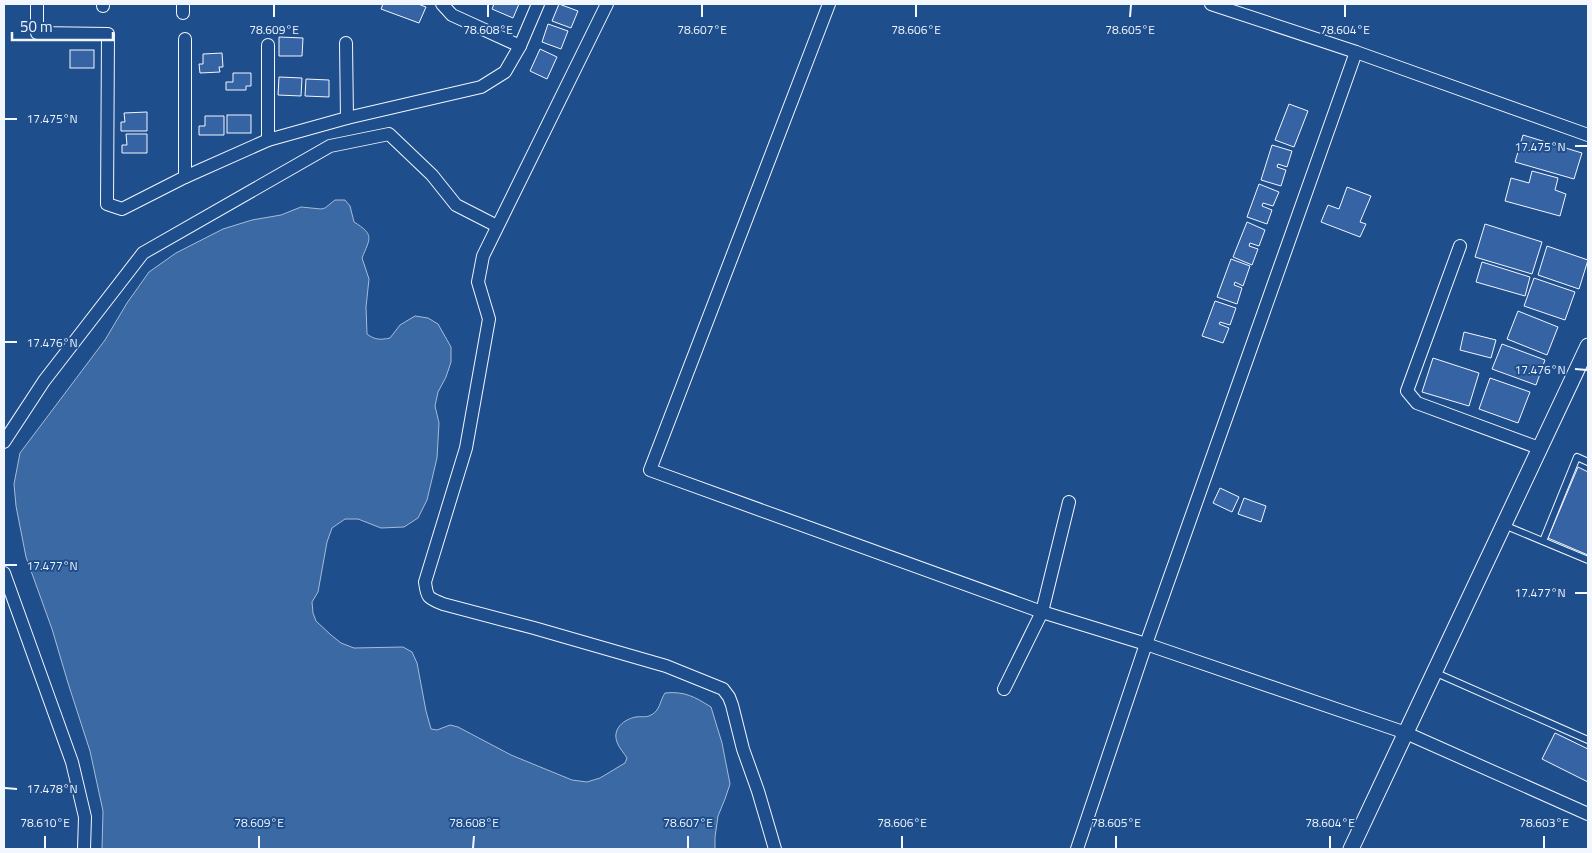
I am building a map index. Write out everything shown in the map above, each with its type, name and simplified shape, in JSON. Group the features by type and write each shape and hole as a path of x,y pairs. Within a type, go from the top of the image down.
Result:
{"street":[{"path":"37,4 37,33 108,34 108,204 122,210 185,177 268,140 347,118 481,87 505,72 520,46 538,4"},
{"path":"442,4 452,16 520,46"},
{"path":"607,4 483,256 478,282 489,319 466,448 425,582 426,594 430,599 442,604 506,620 666,666 723,689 732,705 743,749 775,849"},
{"path":"830,4 650,470 1042,612 1146,644 1406,733 1588,814"},
{"path":"1212,4 1356,52 1588,135"},
{"path":"185,39 185,177"},
{"path":"346,43 347,118"},
{"path":"268,45 268,140"},
{"path":"1077,849 1146,644 1356,52"},
{"path":"4,442 44,381 143,253 330,146 389,134 432,175 456,205 498,226"},
{"path":"1460,246 1407,391 1417,403 1539,448"},
{"path":"1351,849 1588,346"},
{"path":"1004,689 1042,612 1069,502"},
{"path":"4,573 72,762 85,817 84,849"}],"lane":[{"path":"1543,541 1577,457 1588,462"},
{"path":"1503,524 1588,560"},
{"path":"1434,672 1588,740"}],"water":[{"path":"335,200 345,200 350,206 354,222 365,230 369,237 362,258 369,279 366,307 367,334 378,339 390,338 400,325 415,316 428,318 438,324 451,347 451,362 438,392 435,406 439,423 437,458 427,500 418,518 404,527 381,528 358,519 345,519 332,528 327,542 318,592 312,602 316,621 341,643 354,648 403,647 412,652 417,663 431,729 437,730 450,725 458,727 511,755 572,780 587,782 600,778 625,763 627,758 619,746 616,737 620,725 627,720 654,713 665,693 684,694 700,700 711,707 722,743 730,784 718,816 715,849 102,849 103,811 90,751 52,629 26,557 16,506 14,484 20,453 105,340 127,303 149,272 176,253 223,229 252,220 281,215 301,207 325,208"}],"building":[{"path":"383,4 418,4 426,7 419,23 381,9"},
{"path":"494,4 519,4 513,18 492,9"},
{"path":"559,4 578,11 571,28 552,21"},
{"path":"548,24 568,31 561,49 542,42"},
{"path":"279,37 303,38 302,56 279,56"},
{"path":"540,49 557,57 547,79 530,71"},
{"path":"70,50 94,50 94,68 70,68"},
{"path":"222,53 223,67 219,67 220,72 200,73 199,64 203,64 203,54"},
{"path":"233,73 251,73 251,86 246,86 246,90 226,90 226,82 233,82"},
{"path":"279,77 302,78 301,96 278,95"},
{"path":"306,79 329,80 329,97 305,96"},
{"path":"1289,104 1308,111 1294,147 1275,140"},
{"path":"147,112 147,131 121,131 121,122 125,122 124,113"},
{"path":"227,115 251,115 251,133 227,133"},
{"path":"205,116 224,116 224,135 199,135 199,126 205,126"},
{"path":"126,134 147,134 147,153 122,153 122,145 127,145"},
{"path":"1523,135 1582,153 1574,179 1515,162"},
{"path":"1272,145 1292,151 1287,167 1278,164 1277,167 1286,170 1281,186 1261,180"},
{"path":"1532,171 1558,178 1555,190 1566,194 1560,216 1505,201 1511,178 1529,183"},
{"path":"1259,184 1279,192 1273,206 1263,203 1262,206 1272,210 1267,224 1247,217"},
{"path":"1347,187 1371,196 1360,222 1366,224 1360,237 1321,222 1328,205 1339,209"},
{"path":"1247,222 1265,230 1259,246 1250,243 1249,246 1258,249 1252,265 1233,257"},
{"path":"1485,224 1542,242 1532,274 1475,257"},
{"path":"1547,246 1588,260 1579,289 1538,275"},
{"path":"1231,259 1250,266 1243,286 1235,282 1234,285 1242,288 1237,304 1217,297"},
{"path":"1482,262 1530,277 1525,296 1476,282"},
{"path":"1534,278 1575,292 1565,320 1524,306"},
{"path":"1215,301 1236,308 1230,325 1220,322 1219,324 1229,328 1223,343 1202,336"},
{"path":"1518,311 1558,327 1547,355 1507,339"},
{"path":"1464,332 1496,340 1491,358 1460,350"},
{"path":"1502,344 1545,360 1536,385 1492,369"},
{"path":"1433,358 1479,373 1469,406 1422,392"},
{"path":"1490,378 1530,392 1518,423 1479,409"},
{"path":"1578,467 1588,472 1588,555 1548,538"},
{"path":"1220,488 1239,497 1232,512 1213,503"},
{"path":"1244,498 1266,506 1261,522 1238,514"},
{"path":"1555,733 1588,749 1588,782 1542,759"}]}
